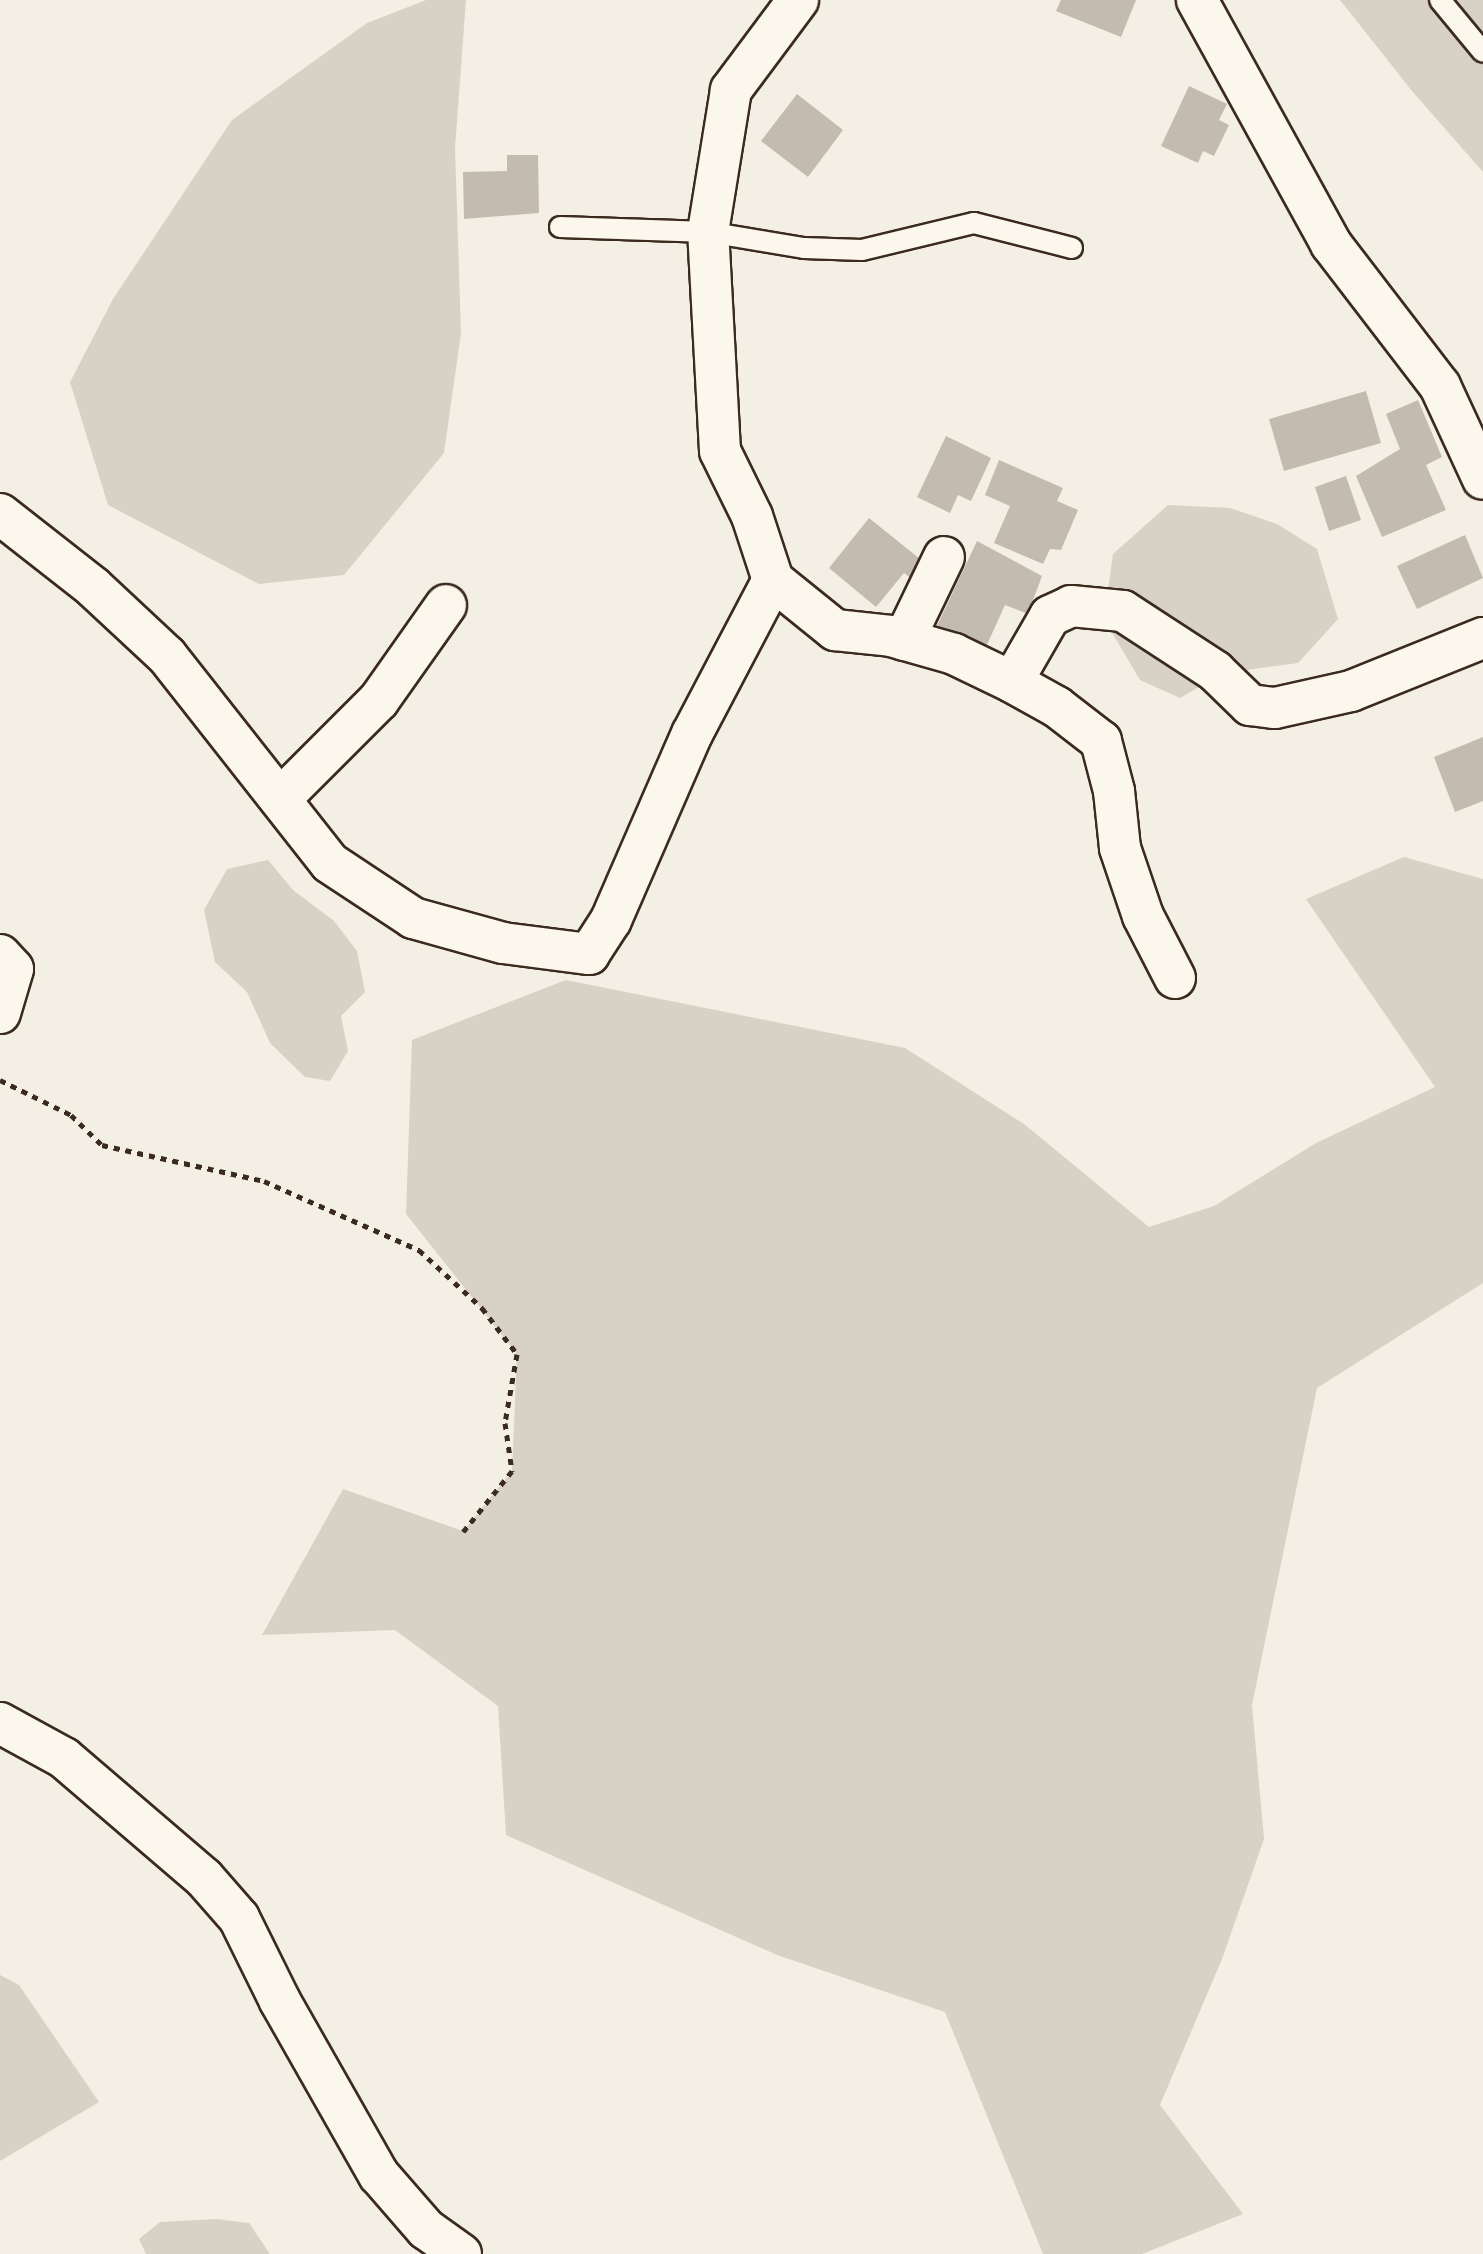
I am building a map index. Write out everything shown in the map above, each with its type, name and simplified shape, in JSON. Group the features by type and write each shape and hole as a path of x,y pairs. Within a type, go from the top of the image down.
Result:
{"street":[{"path":"798,0 731,90 708,232 720,451 752,516 773,580 835,630 904,640 954,654 1057,707 1101,741 1114,791 1120,848 1143,916 1175,978"},
{"path":"1197,0 1331,244 1440,386 1483,479"},
{"path":"0,514 93,587 167,656 330,863 413,918 503,943 589,954 611,920 692,734 773,580"},
{"path":"904,640 944,557"},
{"path":"280,799 379,700 446,605"},
{"path":"1012,682 1050,616 1071,606 1123,611 1215,671 1250,705 1275,708 1351,691 1483,638"},
{"path":"0,955 13,969 0,1013"},
{"path":"0,1723 64,1758 222,1898 239,1918 280,2001 379,2175 426,2229 461,2254"}],"lane":[{"path":"1440,0 1483,52"},
{"path":"560,227 708,232 804,248 862,250 974,223 1072,248"}],"path":[{"path":"0,1080 71,1115 102,1145 264,1181 419,1250 482,1308 517,1354 505,1423 512,1471 463,1532"}],"shaded area":[{"path":"426,0 466,0 455,148 461,333 444,453 344,575 259,584 108,505 70,382 113,299 232,120 367,23"},
{"path":"1340,0 1483,0 1483,172 1412,91"},
{"path":"1168,505 1230,508 1277,524 1317,549 1338,619 1298,663 1223,673 1180,698 1140,680 1104,619 1113,554"},
{"path":"1404,857 1483,879 1483,1283 1317,1388 1252,1705 1264,1839 1222,1959 1160,2105 1243,2214 1142,2254 1043,2254 945,2012 777,1955 506,1835 498,1706 395,1630 262,1635 343,1489 463,1531 512,1471 517,1354 406,1214 412,1040 566,980 905,1048 1024,1124 1149,1227 1214,1206 1316,1143 1435,1087 1306,899"},
{"path":"268,860 293,890 334,921 357,951 365,992 341,1016 348,1051 330,1081 305,1077 270,1043 247,992 215,962 204,910 227,869"},
{"path":"0,1975 19,1985 99,2102 0,2161"},
{"path":"216,2219 249,2223 270,2254 146,2254 139,2239 160,2222"}],"building":[{"path":"1061,0 1136,0 1121,37 1056,11"},
{"path":"1189,86 1227,104 1219,120 1229,125 1214,156 1203,151 1198,163 1161,146"},
{"path":"797,94 843,130 808,177 761,141"},
{"path":"507,155 538,155 539,213 464,219 463,172 507,171"},
{"path":"1366,391 1381,443 1284,471 1269,419"},
{"path":"1418,400 1442,457 1426,465 1446,510 1382,537 1356,476 1400,449 1386,414"},
{"path":"946,436 991,458 971,501 958,495 950,513 917,497"},
{"path":"999,460 1063,488 1057,501 1078,510 1061,550 1050,549 1043,564 994,543 1010,506 985,495"},
{"path":"1346,476 1361,520 1329,531 1315,487"},
{"path":"869,518 925,563 912,579 904,573 876,607 829,568"},
{"path":"1465,535 1483,578 1417,609 1397,566"},
{"path":"977,541 1042,576 1028,614 1005,605 985,649 936,628"},
{"path":"1483,737 1483,801 1455,812 1434,757"}]}
